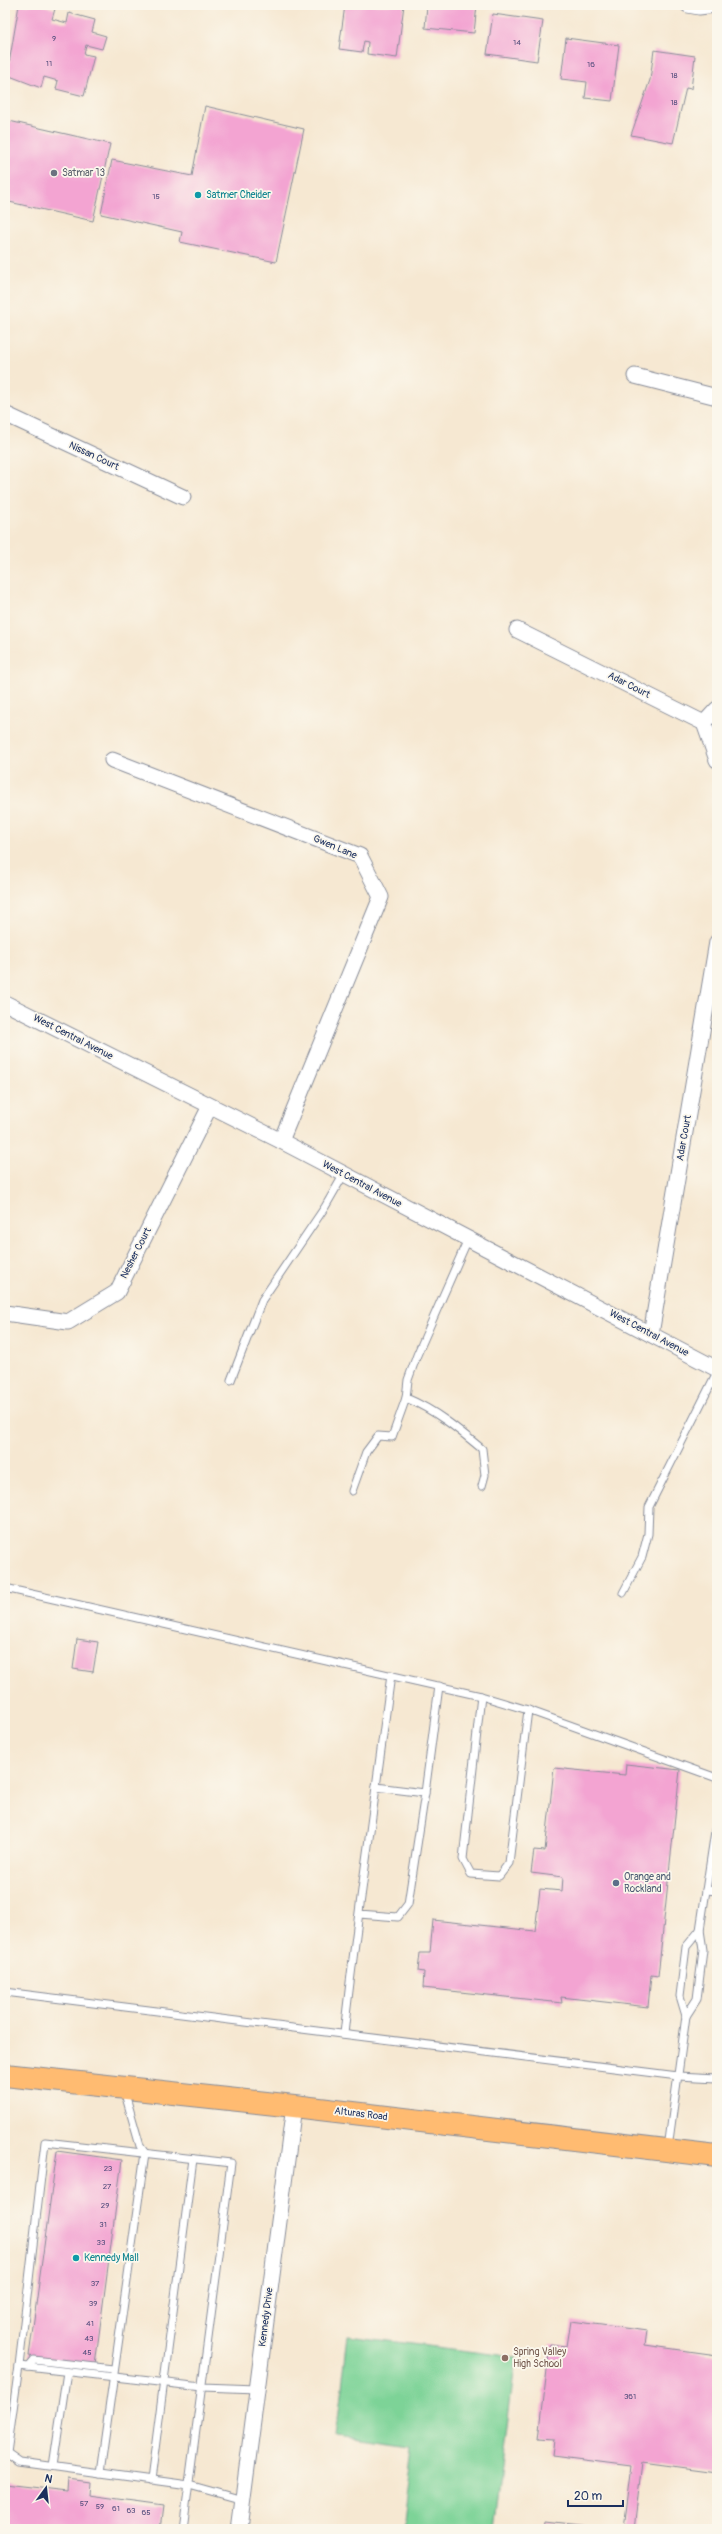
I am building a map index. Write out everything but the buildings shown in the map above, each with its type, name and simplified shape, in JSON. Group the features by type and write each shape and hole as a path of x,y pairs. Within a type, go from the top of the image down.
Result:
{"main road":[{"name":"Alturas Road","path":"5,2074 294,2106 717,2156"}],"street":[{"path":"688,5 699,7 715,5"},
{"path":"635,376 717,397"},
{"name":"Nissan Court","path":"5,414 183,497"},
{"name":"Adar Court","path":"517,630 704,723"},
{"path":"717,709 704,723 717,760"},
{"name":"Gwen Lane","path":"112,760 360,856 381,897 280,1141"},
{"name":"Adar Court","path":"651,1334 717,942"},
{"name":"West Central Avenue","path":"5,1002 280,1141 717,1368"},
{"name":"Nesher Court","path":"5,1312 68,1322 117,1292 210,1106"},
{"name":"Kennedy Drive","path":"239,2529 294,2106"}],"lane":[{"path":"231,1380 262,1300 325,1207 344,1174"},
{"path":"352,1491 366,1452 378,1436 392,1436 406,1398 408,1380 417,1355 468,1239"},
{"path":"622,1593 642,1557 648,1534 649,1507 717,1372"},
{"path":"406,1398 427,1407 458,1428 482,1449 485,1475 482,1486"},
{"path":"5,1588 481,1696 528,1710 717,1778"},
{"path":"344,2034 391,1675"},
{"path":"359,1914 398,1917 408,1904 425,1793 439,1686"},
{"path":"481,1696 463,1860 471,1874 499,1876 509,1863 528,1710"},
{"path":"376,1787 425,1793"},
{"path":"686,2016 697,1999 703,1950 700,1930 717,1818"},
{"path":"706,1890 717,1891"},
{"path":"668,2150 686,2016 680,1996 686,1947 700,1930"},
{"path":"5,1992 678,2076 717,2078"},
{"path":"100,2473 145,2152 140,2146 123,2087"},
{"path":"183,2529 189,2485 202,2387 231,2164 145,2152 45,2142 19,2366 6,2452 20,2462 189,2485 243,2500"},
{"path":"151,2480 193,2159"},
{"path":"28,2367 34,2360 163,2383 202,2387 257,2389"},
{"path":"19,2366 67,2372 113,2373"},
{"path":"53,2466 67,2372"}],"green space":[{"path":"348,2336 516,2357 494,2529 403,2529 413,2446 336,2436"}],"place":[{"name":"Satmar 13","path":"54,173"},
{"name":"Satmer Cheider","path":"198,195"},
{"name":"Orange and Rockland","path":"616,1883"},
{"name":"Kennedy Mall","path":"76,2258"},
{"name":"Spring Valley High School","path":"505,2358"}]}
